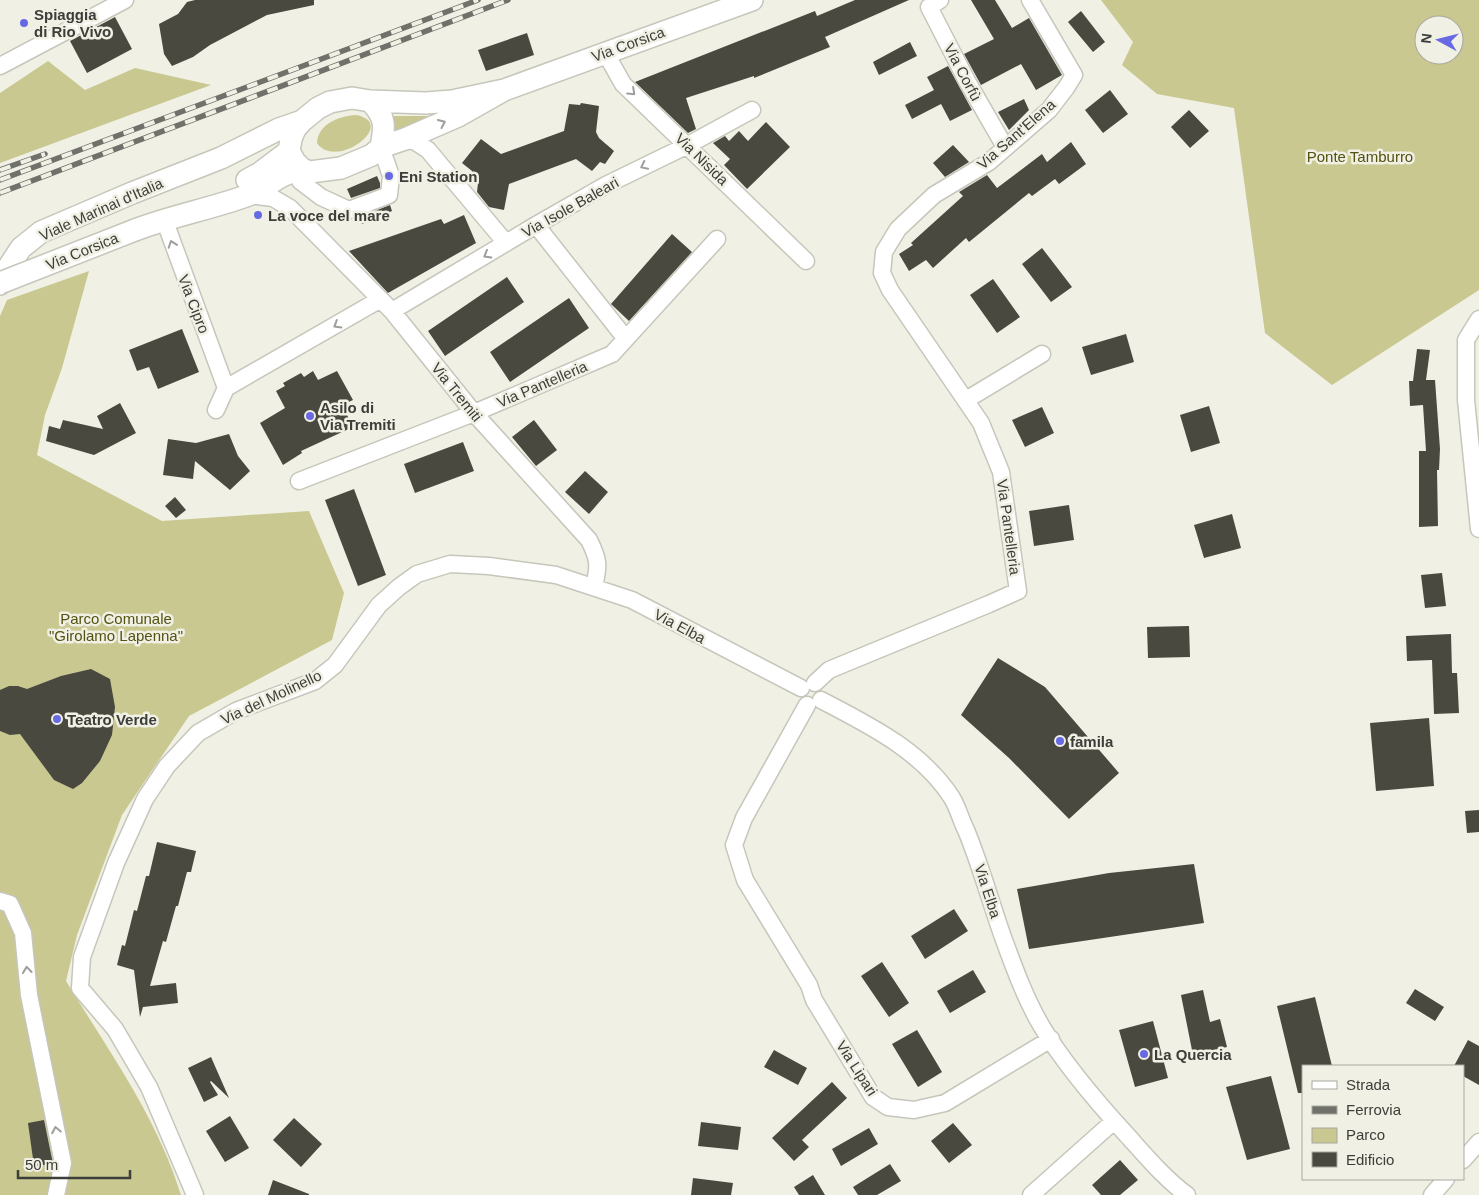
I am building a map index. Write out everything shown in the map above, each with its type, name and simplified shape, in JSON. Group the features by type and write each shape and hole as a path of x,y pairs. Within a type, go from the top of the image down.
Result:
{"main road":[{"name":"Via Corsica","path":"164,219 214,193 260,173 289,151 295,129 302,121 318,108 330,102 352,98 370,101 426,104 452,101 504,90 752,0"},
{"name":"Via Corsica","path":"0,284 164,219 249,195 288,172 304,174 341,168 362,160 372,155 381,147 405,139 458,116 504,90"},
{"path":"370,101 379,110 384,120 384,134 381,147"},
{"name":"Viale Marinai d'Italia","path":"0,284 21,248 41,232 221,158 279,129 302,121"},
{"name":"Viale Marinai d'Italia","path":"221,158 273,148 289,151"},
{"path":"289,151 304,174"},
{"path":"248,153 255,154 260,159 262,166 260,173"}],"street":[{"path":"0,66 124,0"},
{"name":"Via Corfù","path":"940,0 929,6 967,81 1005,148"},
{"name":"Via Sant'Elena","path":"882,272 884,252 898,229 934,195 989,162 1049,110 1074,75 1030,0"},
{"name":"Via Nisida","path":"605,52 623,84 806,261"},
{"name":"Via Isole Baleari","path":"392,311 536,225 606,186 752,110"},
{"path":"405,139 416,142 428,150 506,244"},
{"path":"290,208 292,193 304,174 322,198 349,210 390,195 391,176 381,147"},
{"name":"Via Tremiti","path":"249,195 273,198 290,208 392,311 474,413 589,540 598,557 598,570 594,587"},
{"name":"Via Cipro","path":"164,219 226,388"},
{"path":"536,225 626,339"},
{"name":"Via Pantelleria","path":"299,481 474,413 612,354 717,239"},
{"name":"Via Pantelleria","path":"808,685 829,670 1018,591 1001,472 981,423 890,290 882,272"},
{"path":"216,410 226,388 379,300"},
{"path":"1479,319 1466,340 1466,400 1479,529"},
{"path":"966,400 1042,354"},
{"name":"Via del Molinello","path":"195,1195 149,1087 114,1029 80,988 82,957 116,863 145,799 168,766 198,733 236,711 315,681 335,665 379,605 417,574 450,564 489,566 556,575 613,593"},
{"name":"Via Elba","path":"613,593 632,600 808,685"},
{"path":"808,685 822,690 814,703"},
{"name":"Via Elba","path":"814,703 858,720 905,748 930,771 953,799 977,856 1003,938 1022,987 1042,1026 1066,1062 1114,1121 1150,1161 1187,1195"},
{"name":"Via Lipari","path":"814,703 744,818 734,845 746,880 809,985 814,1000 873,1097 888,1107 914,1110 945,1104 1051,1039"},
{"path":"0,901 10,904 23,933 29,995 63,1163 56,1195"},
{"path":"1031,1195 1114,1121"},
{"path":"1464,1159 1479,1142"},
{"path":"1432,1195 1445,1180"}],"green space":[{"name":"Ponte Tamburro","path":"1101,0 1479,0 1479,290 1332,385 1265,333 1234,108 1157,94 1122,65 1133,42"},
{"path":"48,61 85,90 135,68 211,85 0,163 0,93"},
{"path":"356,115 367,120 371,127 368,135 360,143 349,149 337,152 326,150 317,143 318,136 325,126 336,119"},
{"path":"393,116 427,116 427,118 394,131"},
{"name":"Parco Comunale \"Girolamo Lapenna\"","path":"89,271 62,368 45,415 37,455 162,521 309,511 344,593 332,640 189,716 122,815 77,935 66,981 115,1058 145,1111 171,1166 181,1195 0,1195 0,316 7,300"}],"building":[{"path":"195,0 314,0 314,5 267,15 210,45 193,57 172,66 164,54 159,24 178,14 187,2"},
{"path":"855,0 909,0 825,37 830,47 754,78 754,76 686,98 696,129 688,133 635,82 815,11 817,16"},
{"path":"971,0 995,0 1012,28 1029,18 1062,75 1036,90 1021,64 981,85 964,54 994,39"},
{"path":"1081,11 1105,42 1093,52 1068,22"},
{"path":"115,17 132,49 87,73 70,41"},
{"path":"527,33 534,55 486,71 478,50"},
{"path":"910,42 917,56 879,75 873,62"},
{"path":"948,66 972,110 950,121 941,104 912,119 905,105 934,90 927,77"},
{"path":"1110,90 1128,114 1103,133 1085,110"},
{"path":"1024,99 1029,110 1009,130 998,112"},
{"path":"581,103 599,106 596,132 599,138 614,151 605,164 600,162 592,171 576,159 509,184 504,210 489,207 477,192 478,183 472,171 462,163 481,139 501,154 564,131 569,104 580,105"},
{"path":"1189,110 1209,131 1190,148 1171,127"},
{"path":"766,122 790,147 747,189 724,165 730,159 713,143 725,136 729,141 739,131 748,141"},
{"path":"1071,142 1086,164 1059,184 1055,179 1032,196 1029,193 969,242 966,238 933,268 926,260 909,271 899,254 913,245 911,243 963,196 959,192 987,175 997,188 1042,154 1047,162"},
{"path":"953,145 969,162 945,177 933,163"},
{"path":"377,176 380,188 351,198 347,189"},
{"path":"390,205 392,211 362,224 359,217"},
{"path":"464,215 476,243 388,293 349,251 441,219 444,224"},
{"path":"672,234 692,252 629,321 611,304"},
{"path":"1042,248 1072,287 1051,302 1022,264"},
{"path":"507,277 524,302 445,356 428,331"},
{"path":"993,279 1020,317 997,333 970,295"},
{"path":"569,298 589,328 510,382 490,352"},
{"path":"182,329 199,372 158,389 149,367 137,371 129,350"},
{"path":"1126,334 1134,362 1091,375 1082,347"},
{"path":"1417,349 1430,350 1426,380 1435,380 1440,449 1439,470 1437,470 1438,526 1419,527 1419,451 1426,451 1423,405 1410,406 1409,381 1413,381"},
{"name":"Asilo di Via Tremiti","path":"313,371 318,380 337,371 353,400 342,405 353,427 301,451 302,453 283,465 260,423 285,408 276,391 285,386 283,383 301,373 304,377"},
{"path":"120,403 136,433 94,455 46,441 49,426 60,429 63,420 103,429 97,416"},
{"path":"1209,406 1220,443 1191,452 1180,415"},
{"path":"1042,407 1054,433 1025,447 1012,420"},
{"path":"534,420 557,450 536,466 512,437"},
{"path":"229,434 238,456 250,471 230,490 195,461 193,479 163,475 168,439 196,443"},
{"path":"463,442 474,471 415,493 404,464"},
{"path":"585,471 608,492 589,514 565,492"},
{"path":"354,489 386,575 358,586 325,500"},
{"path":"175,497 186,510 176,518 165,506"},
{"path":"1069,505 1074,540 1034,546 1029,511"},
{"path":"1232,514 1241,548 1204,558 1194,525"},
{"path":"1442,573 1446,606 1425,608 1421,575"},
{"path":"1189,626 1190,657 1148,658 1147,627"},
{"path":"1451,634 1452,673 1457,673 1459,713 1434,714 1432,660 1407,661 1406,636"},
{"path":"998,658 1045,687 1119,773 1069,819 1009,758 961,715"},
{"name":"Teatro Verde","path":"91,669 110,679 115,707 112,735 100,761 82,783 73,789 54,780 20,734 10,735 0,731 0,690 9,686 27,689 61,676"},
{"path":"1429,718 1434,786 1376,791 1370,723"},
{"path":"1479,810 1479,832 1467,833 1465,811"},
{"path":"157,842 196,851 191,872 187,872 166,942 163,941 150,986 176,983 178,1003 143,1007 140,1017 134,970 117,965 122,945 125,946 134,910 137,911 146,876 149,876"},
{"path":"1194,864 1204,923 1029,949 1017,889 1109,873"},
{"path":"954,909 968,931 925,959 911,936"},
{"path":"882,962 909,1003 889,1017 861,976"},
{"path":"973,970 986,992 950,1013 937,991"},
{"path":"1415,989 1444,1007 1435,1021 1406,1003"},
{"path":"1203,990 1210,1022 1220,1019 1227,1047 1193,1055 1181,995"},
{"path":"1315,997 1332,1065 1302,1065 1302,1093 1298,1093 1277,1006"},
{"name":"La Quercia","path":"1153,1021 1168,1078 1135,1087 1119,1030"},
{"path":"917,1030 942,1072 918,1087 892,1044"},
{"path":"1468,1040 1479,1046 1479,1085 1464,1077 1464,1065 1455,1065"},
{"path":"774,1050 807,1068 798,1085 764,1067"},
{"path":"211,1057 229,1098 211,1081 218,1095 204,1102 188,1068"},
{"path":"1271,1076 1290,1149 1247,1160 1226,1087"},
{"path":"832,1082 847,1098 802,1140 809,1147 794,1161 772,1138"},
{"path":"230,1116 249,1148 225,1162 206,1131"},
{"path":"294,1118 322,1144 301,1167 273,1140"},
{"path":"44,1120 53,1164 34,1166 28,1123"},
{"path":"701,1122 741,1127 738,1150 698,1146"},
{"path":"953,1123 972,1145 949,1163 931,1141"},
{"path":"869,1128 878,1144 841,1166 832,1149"},
{"path":"1120,1160 1138,1180 1120,1195 1101,1195 1092,1185"},
{"path":"890,1164 901,1181 877,1195 858,1195 853,1187"},
{"path":"813,1175 825,1195 799,1195 794,1187"},
{"path":"693,1178 733,1183 731,1195 691,1195"},
{"path":"273,1180 309,1194 309,1195 268,1195"}],"railway":[{"path":"0,180 478,0"},
{"path":"0,193 508,0"},
{"path":"0,170 45,154"}],"place":[{"name":"Spiaggia di Rio Vivo","path":"24,23"},
{"name":"Eni Station","path":"389,176"},
{"name":"La voce del mare","path":"258,215"},
{"name":"Asilo di Via Tremiti","path":"310,416"},
{"name":"Teatro Verde","path":"57,719"},
{"name":"famila","path":"1060,741"},
{"name":"La Quercia","path":"1144,1054"}]}
